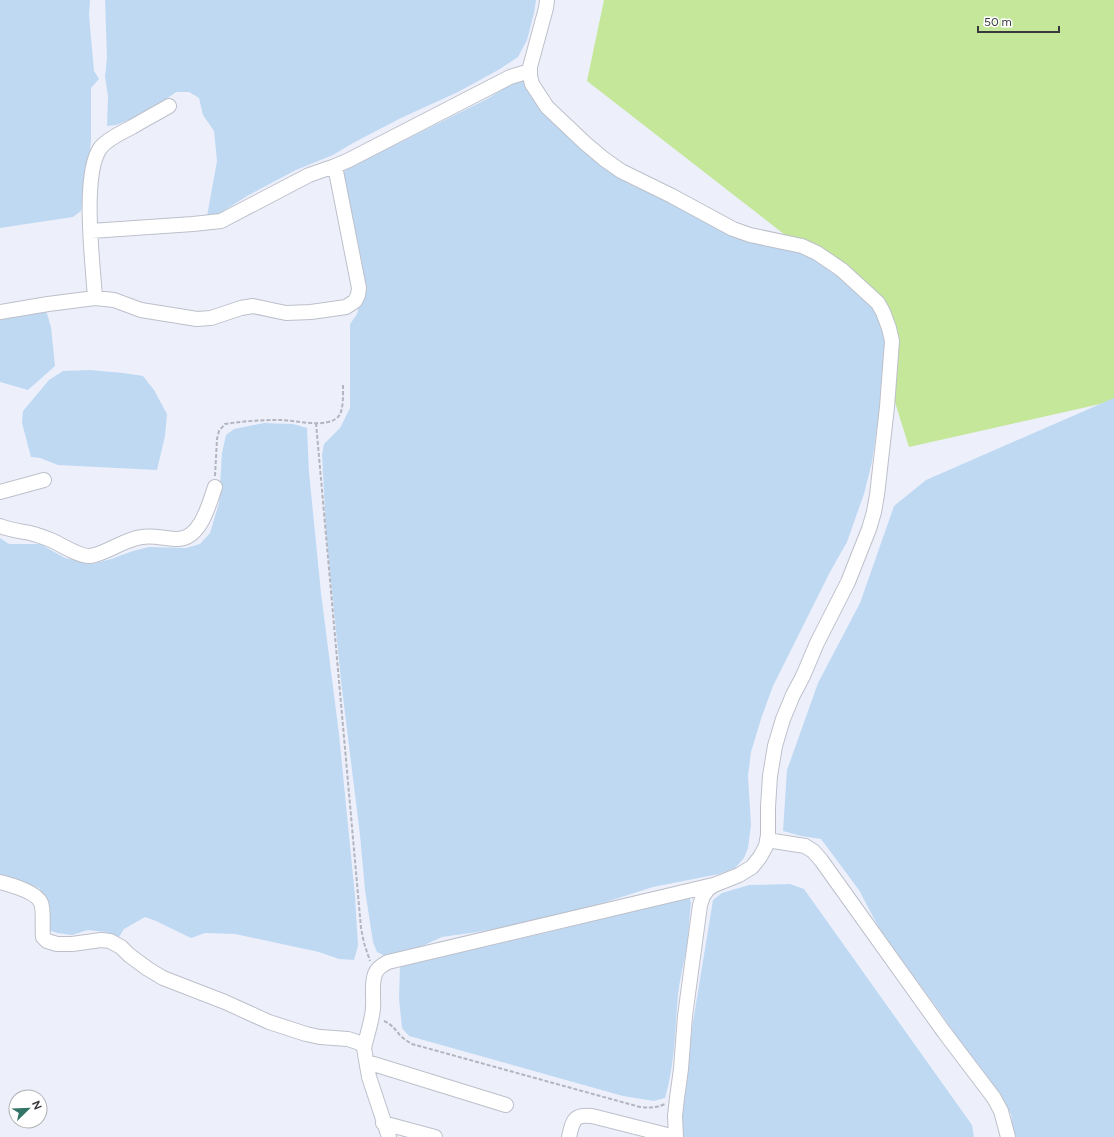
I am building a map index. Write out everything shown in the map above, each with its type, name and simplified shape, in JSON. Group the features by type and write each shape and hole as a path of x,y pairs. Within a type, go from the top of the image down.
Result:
{"street":[{"path":"389,1137 383,1123 369,1077 364,1048 373,1010 373,982 375,973 379,967 388,962 714,885 739,875 752,867 760,857 766,846 768,835 770,776 775,746 783,719 817,643 848,582 869,529 877,495 892,341 889,328 878,303 842,270 817,253 802,246 750,235 733,229 665,192 621,171 584,143 547,107 532,84 530,70 547,0"},
{"path":"91,231 222,221 309,175 335,166 510,77 530,70"},
{"path":"95,298 90,186 95,158 101,148 110,139 169,106"},
{"path":"0,312 95,298 114,300 141,310 198,319 211,318 241,308 253,306 286,313 346,307 355,301 359,288 335,166"},
{"path":"0,492 44,480"},
{"path":"0,526 44,537 89,556 131,539 150,536 179,539 188,536 197,529 205,516 215,487"},
{"path":"767,840 805,846 813,851 821,860 944,1032 994,1098 1002,1111 1008,1137"},
{"path":"0,882 20,888 37,898 42,903 43,937 47,941 57,944 72,944 101,940 110,941 121,946 129,955 148,969 164,978 226,1002 269,1022 320,1037 355,1040 364,1048"},
{"path":"569,1137 573,1122 577,1117 583,1115 675,1137 675,1116 688,993 700,905 703,896 708,889 714,885"},
{"path":"367,1062 506,1105"},
{"path":"383,1123 435,1137"}],"path":[{"path":"215,487 217,439 219,431 225,424 246,421 282,420 316,423 333,420 342,410 344,384"},
{"path":"316,423 361,928 368,958 375,973"},
{"path":"371,1020 388,1023 394,1027 405,1040 412,1044 640,1107 650,1109 677,1098"}],"green space":[{"path":"604,0 1114,0 1114,399 1100,404 909,447 861,294 587,81"}],"water":[{"path":"0,0 90,0 89,15 94,71 99,79 91,88 91,141 81,211 73,217 0,228"},
{"path":"105,0 536,0 527,40 518,57 500,69 458,92 401,118 333,155 296,170 247,196 214,217 207,216 217,161 214,131 203,115 199,98 189,92 176,92 149,112 116,125 107,126 108,96 105,77 107,57"},
{"path":"522,79 529,85 539,109 597,161 629,184 658,196 723,232 807,255 847,283 870,303 885,332 884,374 872,462 864,494 847,542 830,572 773,686 761,719 751,752 748,776 751,825 748,848 744,858 735,868 719,874 653,887 587,908 541,920 442,937 405,954 391,958 377,952 373,942 365,890 360,835 341,681 326,532 322,455 324,444 340,428 350,408 350,324 357,314 362,295 342,175 345,170 357,162 397,144 487,99"},
{"path":"46,310 51,327 55,366 28,390 0,382 0,320"},
{"path":"90,370 143,376 154,390 167,414 165,436 157,470 58,465 40,458 31,457 22,423 23,411 49,380 63,371"},
{"path":"1114,398 1114,1137 1014,1137 1011,1114 937,1008 881,932 859,890 821,839 783,831 787,770 818,683 860,603 894,506 926,480"},
{"path":"264,423 293,424 307,428 309,472 321,593 339,734 355,896 358,946 354,960 339,959 319,952 235,934 205,933 191,938 145,917 124,929 119,937 105,932 88,930 72,935 48,930 50,913 48,900 39,888 0,875 0,538 9,544 40,544 65,558 92,564 149,547 186,548 200,544 210,533 219,503 222,453 226,435 234,429"},
{"path":"790,884 804,889 972,1125 974,1137 682,1137 681,1111 686,1090 692,1028 713,900 722,893 749,885"},
{"path":"689,896 691,903 688,941 678,994 673,1059 665,1098 654,1101 623,1096 409,1036 402,1028 399,999 400,965 545,933"}]}
